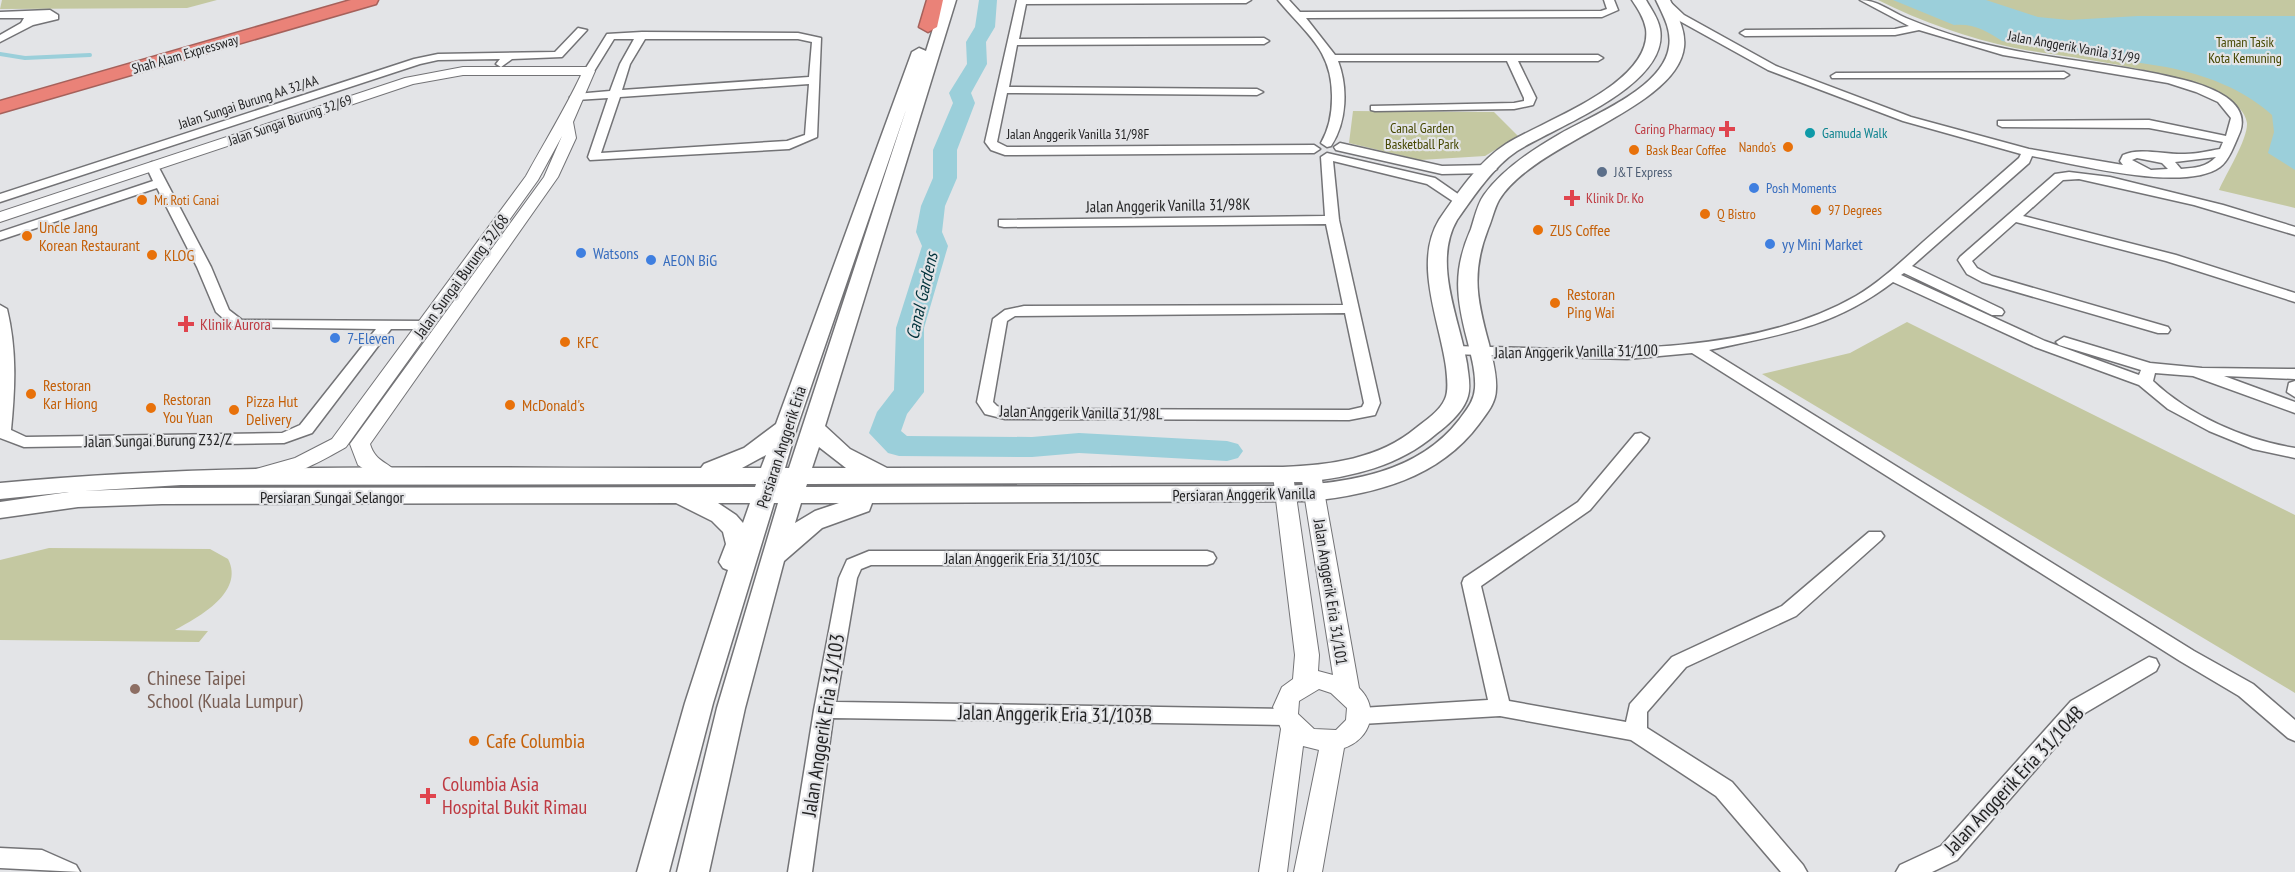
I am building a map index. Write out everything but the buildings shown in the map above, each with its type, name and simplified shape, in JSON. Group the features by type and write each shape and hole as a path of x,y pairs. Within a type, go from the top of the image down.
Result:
{"highway":[{"name":"Shah Alam Expressway","path":"0,94 330,0"},
{"name":"Shah Alam Expressway","path":"0,107 370,0"},
{"path":"924,0 928,27"},
{"path":"928,27 935,0"}],"main road":[{"name":"Persiaran Anggerik Eria","path":"693,872 731,708 772,558 949,0"},
{"name":"Persiaran Anggerik Vanilla","path":"1313,484 1339,471 1382,459 1418,440 1446,413 1458,396 1454,351 1436,271 1442,230 1462,201 1508,150 1610,94 1631,78 1648,55 1654,35 1651,20 1639,0"},
{"name":"Persiaran Anggerik Vanilla","path":"768,486 1313,484 1359,486 1403,472 1437,454 1466,430 1485,397 1485,374 1467,285 1468,258 1492,196 1533,157 1577,130 1625,106 1658,82 1670,67 1675,53 1674,23 1663,1"},
{"name":"Persiaran Anggerik Eria","path":"653,872 699,703 786,427 928,27"},
{"path":"573,476 705,471 730,466 762,448 786,427"},
{"path":"813,427 828,445 847,459 883,474 905,487"},
{"path":"573,476 768,486"},
{"name":"Persiaran Sungai Selangor","path":"3,506 31,486 181,477 573,476"},
{"path":"0,483 31,486"},
{"path":"664,495 768,486"},
{"path":"772,558 800,530 828,514 905,487"},
{"path":"664,495 690,501 712,511 728,520 737,531 738,543 710,633 699,703"},
{"name":"Persiaran Sungai Selangor","path":"3,506 162,496 664,495"}],"street":[{"path":"1022,1 1246,0"},
{"path":"1283,0 1298,15 1331,58 1339,103 1334,134 1328,152"},
{"path":"1298,15 1602,14 1613,10 1609,0"},
{"name":"Jalan Anggerik Vanila 31/99","path":"1865,0 1922,27 2023,56 2162,77 2200,90 2231,107 2236,115 2237,124 2226,146"},
{"name":"Jalan Anggerik Vanilla 31/98F","path":"1022,1 991,142 995,147 1005,151 1314,149 1320,144 1328,152"},
{"path":"1663,1 1687,21 1741,53 1772,68 1907,118 2028,152 2077,159 2117,169 2148,173 2175,173 2208,170 2222,158 2226,146"},
{"path":"0,15 30,20"},
{"path":"0,21 30,20"},
{"path":"0,39 30,20"},
{"path":"1745,33 1895,32 1922,27"},
{"name":"Jalan Sungai Burung AA 32/AA","path":"0,198 438,57 558,55 582,30"},
{"path":"642,35 808,37 817,40 814,80 811,137 805,141 789,145 594,157 625,64 642,35"},
{"name":"Jalan Sungai Burung 32/68","path":"257,476 302,463 339,442 471,265 533,177 556,133 566,122 589,71 611,36 642,35"},
{"path":"1013,42 1264,41"},
{"path":"495,71 509,56"},
{"path":"2016,74 2023,56"},
{"path":"1331,58 1598,58"},
{"path":"1375,108 1523,105 1529,103 1530,98 1511,58"},
{"name":"Jalan Sungai Burung 32/69","path":"0,217 384,89 447,73 589,71"},
{"path":"1836,76 2064,75"},
{"path":"367,78 384,89"},
{"path":"576,97 814,80"},
{"path":"1002,90 1257,92"},
{"name":"Jalan Sungai Burung 32/68","path":"389,476 365,460 360,444 551,177 569,138 566,122"},
{"path":"2002,123 2149,124 2226,146"},
{"path":"171,143 185,156"},
{"path":"2077,159 2127,158 2135,154 2158,158 2188,158 2226,146"},
{"path":"1328,152 1340,147 1387,164 1434,182 1462,201"},
{"path":"1328,152 1387,164 1442,170 1491,169"},
{"name":"Jalan Anggerik Vanilla 31/98L","path":"1328,152 1332,220 1372,403 1369,411 1364,414 1005,414 991,410 985,402 1000,319 1010,313 1024,310 1350,309"},
{"name":"Jalan Anggerik Vanilla 31/100","path":"1454,351 1591,355 1695,348 1798,327 1861,299 1897,272 2025,159 2028,152"},
{"path":"2127,158 2133,167 2148,173"},
{"path":"2158,158 2175,167 2175,173"},
{"path":"152,166 229,320 238,324 427,325"},
{"path":"2163,330 1987,279 1972,272 1965,261 2059,177 2081,175 2229,209 2295,231"},
{"path":"0,236 159,183"},
{"path":"2012,218 2171,258 2295,298"},
{"name":"Jalan Anggerik Vanilla 31/98K","path":"1005,223 1332,220"},
{"path":"471,265 491,250 502,246"},
{"path":"1897,272 2040,344 2147,375 2195,371 2295,374"},
{"name":"Jalan Sungai Burung Z32/Z","path":"0,309 6,329 9,370 3,433 24,442 295,436 306,429 387,325"},
{"path":"1695,348 2187,656 2246,690 2295,732"},
{"path":"2195,371 2295,408"},
{"path":"2147,375 2170,405 2204,422 2261,445 2295,453"},
{"path":"2295,386 2293,388 2295,392"},
{"path":"1500,708 1471,583 1584,506 1641,438"},
{"name":"Jalan Anggerik Eria 31/101","path":"1313,484 1347,690"},
{"name":"Jalan Anggerik Eria 31/101","path":"1284,485 1306,655 1305,683"},
{"path":"1636,732 1637,710 1679,662 1737,633 1790,611 1875,536"},
{"name":"Jalan Anggerik Eria 31/103C","path":"848,578 854,565 869,558 1207,558"},
{"name":"Jalan Anggerik Eria 31/103","path":"800,872 824,710 848,578"},
{"name":"Jalan Anggerik Eria 31/104B","path":"1908,872 1949,854 2078,707 2149,665"},
{"path":"1273,872 1290,723 1284,707 1287,696 1305,683 1327,682 1347,690 1358,702 1361,716 1357,728 1347,736 1333,741 1310,738 1290,723"},
{"path":"1361,716 1500,708 1636,732 1724,789 1795,872"},
{"name":"Jalan Anggerik Eria 31/103B","path":"824,710 1290,723"},
{"path":"1308,872 1333,741"},
{"path":"0,858 42,860 68,872"}],"green space":[{"path":"2,0 217,0 187,8 0,9"},
{"name":"Taman Tasik Kota Kemuning","path":"1878,0 2295,0 2295,208 2219,190 2244,138 2247,123 2237,106 2214,91 2144,70 2015,48 1980,39 1928,22"},
{"name":"Canal Garden Basketball Park","path":"1353,111 1494,112 1518,136 1485,156 1420,160 1349,143"},
{"path":"1907,322 2295,515 2295,693 1762,374 1850,353"},
{"path":"49,548 210,549 228,559 232,571 225,593 217,602 207,611 175,630 208,631 199,642 0,640 0,560"}],"water":[{"name":"Taman Tasik Kota Kemuning","path":"1893,0 1986,0 2038,17 2069,20 2138,16 2295,16 2295,170 2268,153 2274,132 2272,115 2248,97 2222,84 2166,67 2002,41 1980,28 1954,25"}],"waterway":[{"name":"Canal Gardens","path":"988,0 985,27 976,42 977,64 960,93 964,103 945,150 945,178 933,206 929,232 935,246 910,328 909,392 892,412 885,433 899,446 1032,447 1079,443 1227,451"},
{"path":"0,54 25,58 90,55"}],"place":[{"name":"Caring Pharmacy","path":"1727,129"},
{"name":"Gamuda Walk","path":"1810,133"},
{"name":"Nando's","path":"1788,147"},
{"name":"Bask Bear Coffee","path":"1634,150"},
{"name":"J&T Express","path":"1602,172"},
{"name":"Posh Moments","path":"1754,188"},
{"name":"Klinik Dr. Ko","path":"1572,198"},
{"name":"Mr. Roti Canai","path":"142,200"},
{"name":"97 Degrees","path":"1816,210"},
{"name":"Q Bistro","path":"1705,214"},
{"name":"ZUS Coffee","path":"1538,230"},
{"name":"Uncle Jang Korean Restaurant","path":"27,236"},
{"name":"yy Mini Market","path":"1770,244"},
{"name":"Watsons","path":"581,253"},
{"name":"KLOG","path":"152,255"},
{"name":"AEON BiG","path":"651,260"},
{"name":"Restoran Ping Wai","path":"1555,303"},
{"name":"Klinik Aurora","path":"186,324"},
{"name":"7-Eleven","path":"335,338"},
{"name":"KFC","path":"565,342"},
{"name":"Restoran Kar Hiong","path":"31,394"},
{"name":"McDonald's","path":"510,405"},
{"name":"Restoran You Yuan","path":"151,408"},
{"name":"Pizza Hut Delivery","path":"234,410"},
{"name":"Chinese Taipei School (Kuala Lumpur)","path":"135,689"},
{"name":"Cafe Columbia","path":"474,741"},
{"name":"Columbia Asia Hospital Bukit Rimau","path":"428,796"}]}
